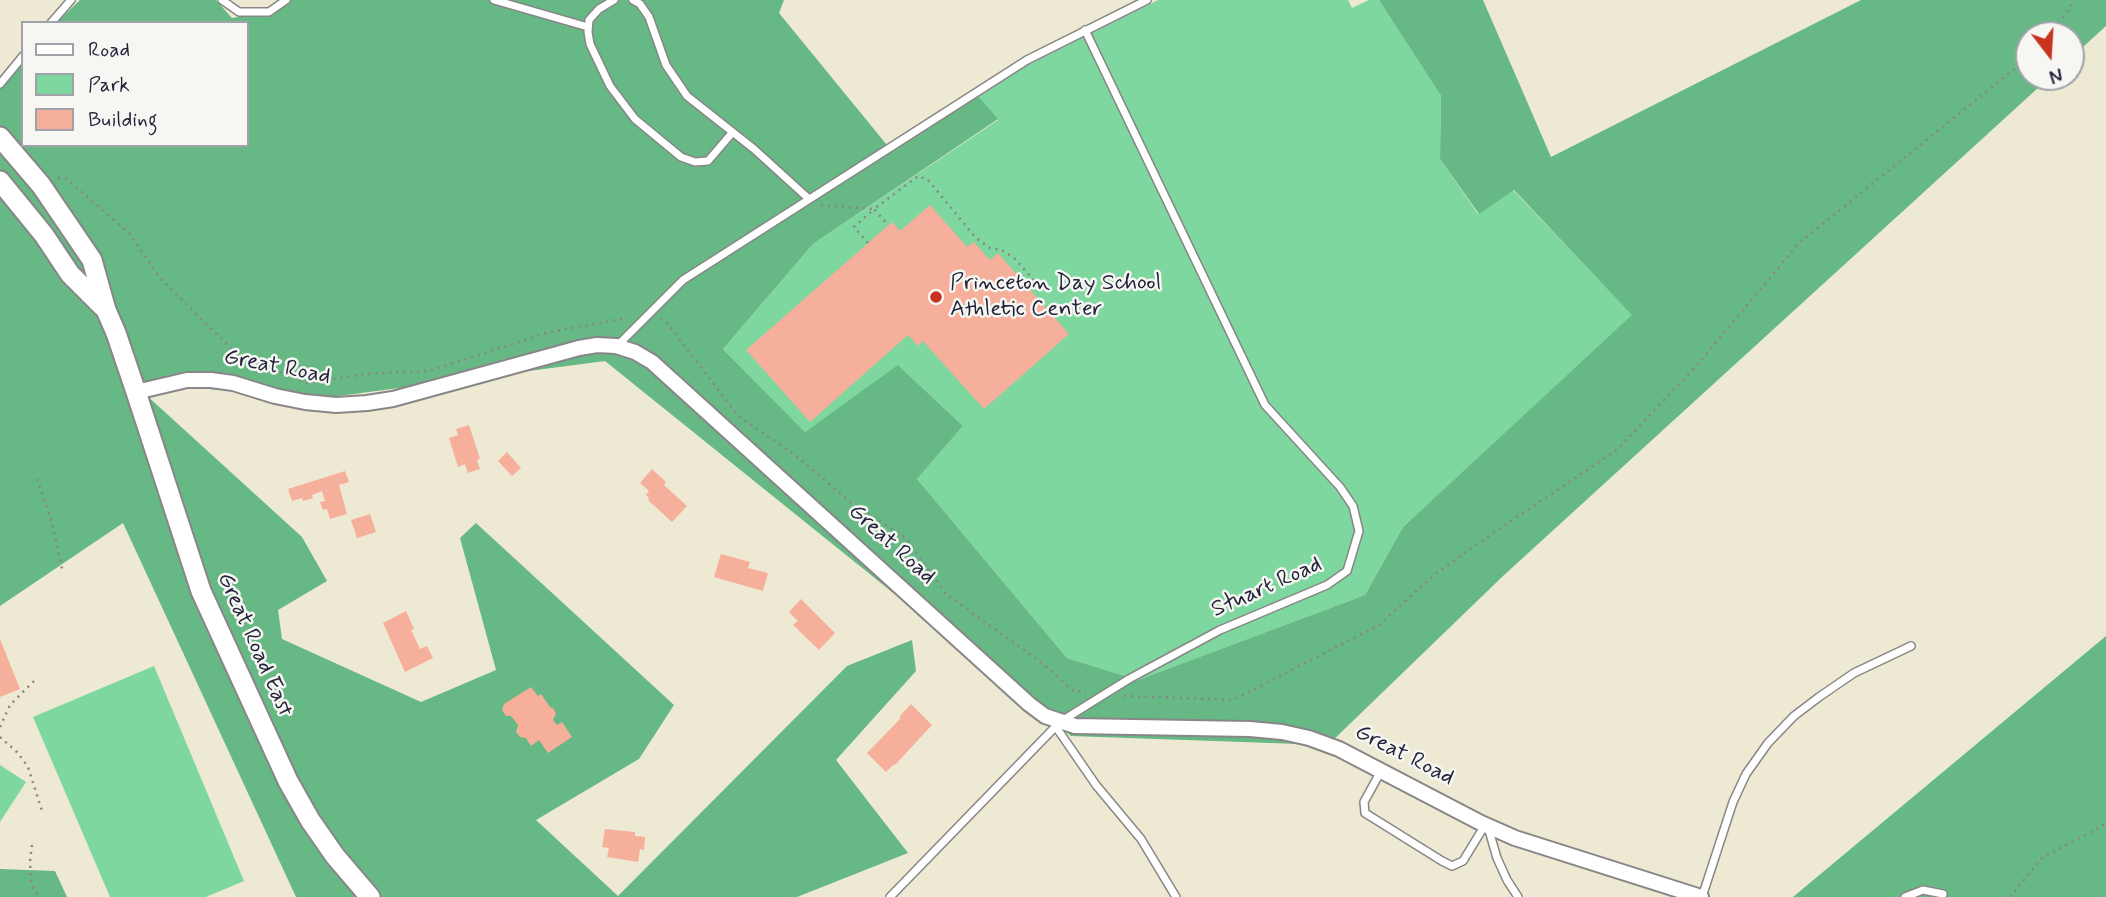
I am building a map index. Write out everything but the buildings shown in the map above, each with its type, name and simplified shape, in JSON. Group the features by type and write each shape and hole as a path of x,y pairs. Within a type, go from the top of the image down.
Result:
{"street":[{"path":"0,137 41,185 92,260 106,310 136,392"},
{"path":"0,181 24,209 70,274 106,310"},
{"name":"Great Road","path":"136,392 187,380 211,380 305,402 336,405 367,403 393,399 579,348 616,346 635,352 652,362 1029,704 1058,724 1250,729 1309,738 1339,748 1515,838 1702,897"},
{"name":"Great Road East","path":"136,392 201,591 288,782 335,856 370,897"}],"lane":[{"path":"222,0 239,12 269,12 286,0"},
{"path":"494,0 588,27"},
{"path":"614,0 599,9 589,20 590,44 610,86 635,119 681,157 695,162 708,161 732,133"},
{"path":"616,346 682,280 1027,61 1147,0"},
{"path":"52,21 67,1"},
{"path":"638,1 649,17 666,65 687,96 754,149 808,199"},
{"name":"Stuart Road","path":"890,897 1058,724 1129,679 1220,630 1327,585 1347,571 1359,531 1353,506 1340,487 1265,405 1085,30"},
{"path":"0,84 21,58"},
{"path":"1702,897 1733,802 1746,774 1768,743 1794,716 1845,679 1911,646"},
{"path":"1058,724 1096,785 1141,839 1176,897"},
{"path":"1381,771 1364,802 1365,813 1442,861 1452,866 1463,861 1486,825"},
{"path":"1486,825 1497,858 1518,897"},
{"path":"1905,897 1923,890 1943,894"}],"path":[{"path":"2061,21 2075,0"},
{"path":"41,185 55,177 67,178 128,233 160,278 239,356 308,383 366,374 428,371 550,332 649,314 667,323 739,417 794,454 850,502 906,538 946,594 1042,663 1072,690 1137,697 1233,700 1379,625 1434,575 1617,450 1698,364 1798,244 2015,68"},
{"path":"868,243 854,227 918,176 928,180 976,238 990,248 1002,250 1014,258 1040,287"},
{"path":"808,199 821,205 874,209 888,225"},
{"path":"37,480 51,518 63,573"},
{"path":"0,727 9,705 36,678"},
{"path":"0,737 28,767 43,811"},
{"path":"2010,897 2042,858 2106,824"},
{"path":"32,845 31,883 39,897"}],"green space":[{"path":"80,0 216,0 232,18 261,13 280,0 784,0 779,13 891,150 973,90 998,119 813,244 723,349 805,432 898,365 963,426 917,479 1067,658 1138,680 1365,595 1403,527 1632,315 1514,190 1479,214 1440,159 1441,96 1379,0 1483,0 1551,157 1861,0 2106,0 2106,26 2085,45 2085,21 2015,21 2015,91 2035,91 1503,576 1328,745 1071,736 605,361 323,398 133,383 302,537 327,581 278,610 282,639 421,702 496,670 460,538 476,523 674,705 639,759 536,820 618,896 847,666 912,640 916,671 836,760 908,853 797,897 296,897 123,523 0,606 0,76 21,56 21,147 248,147 248,21 58,21"},
{"path":"1158,0 1348,0 1352,8 1369,0 1379,0 1441,96 1440,159 1478,214 1513,190 1633,315 1403,527 1365,595 1138,680 1067,658 917,479 963,426 899,366 805,432 723,349 813,244 998,120 973,90"},
{"path":"2106,636 2106,897 1793,897"},
{"path":"154,666 244,881 206,897 110,897 33,717"},
{"path":"0,765 26,782 0,822"},
{"path":"0,869 55,871 67,897 0,897"}],"place":[{"name":"Princeton Day School Athletic Center","path":"936,297"}]}
